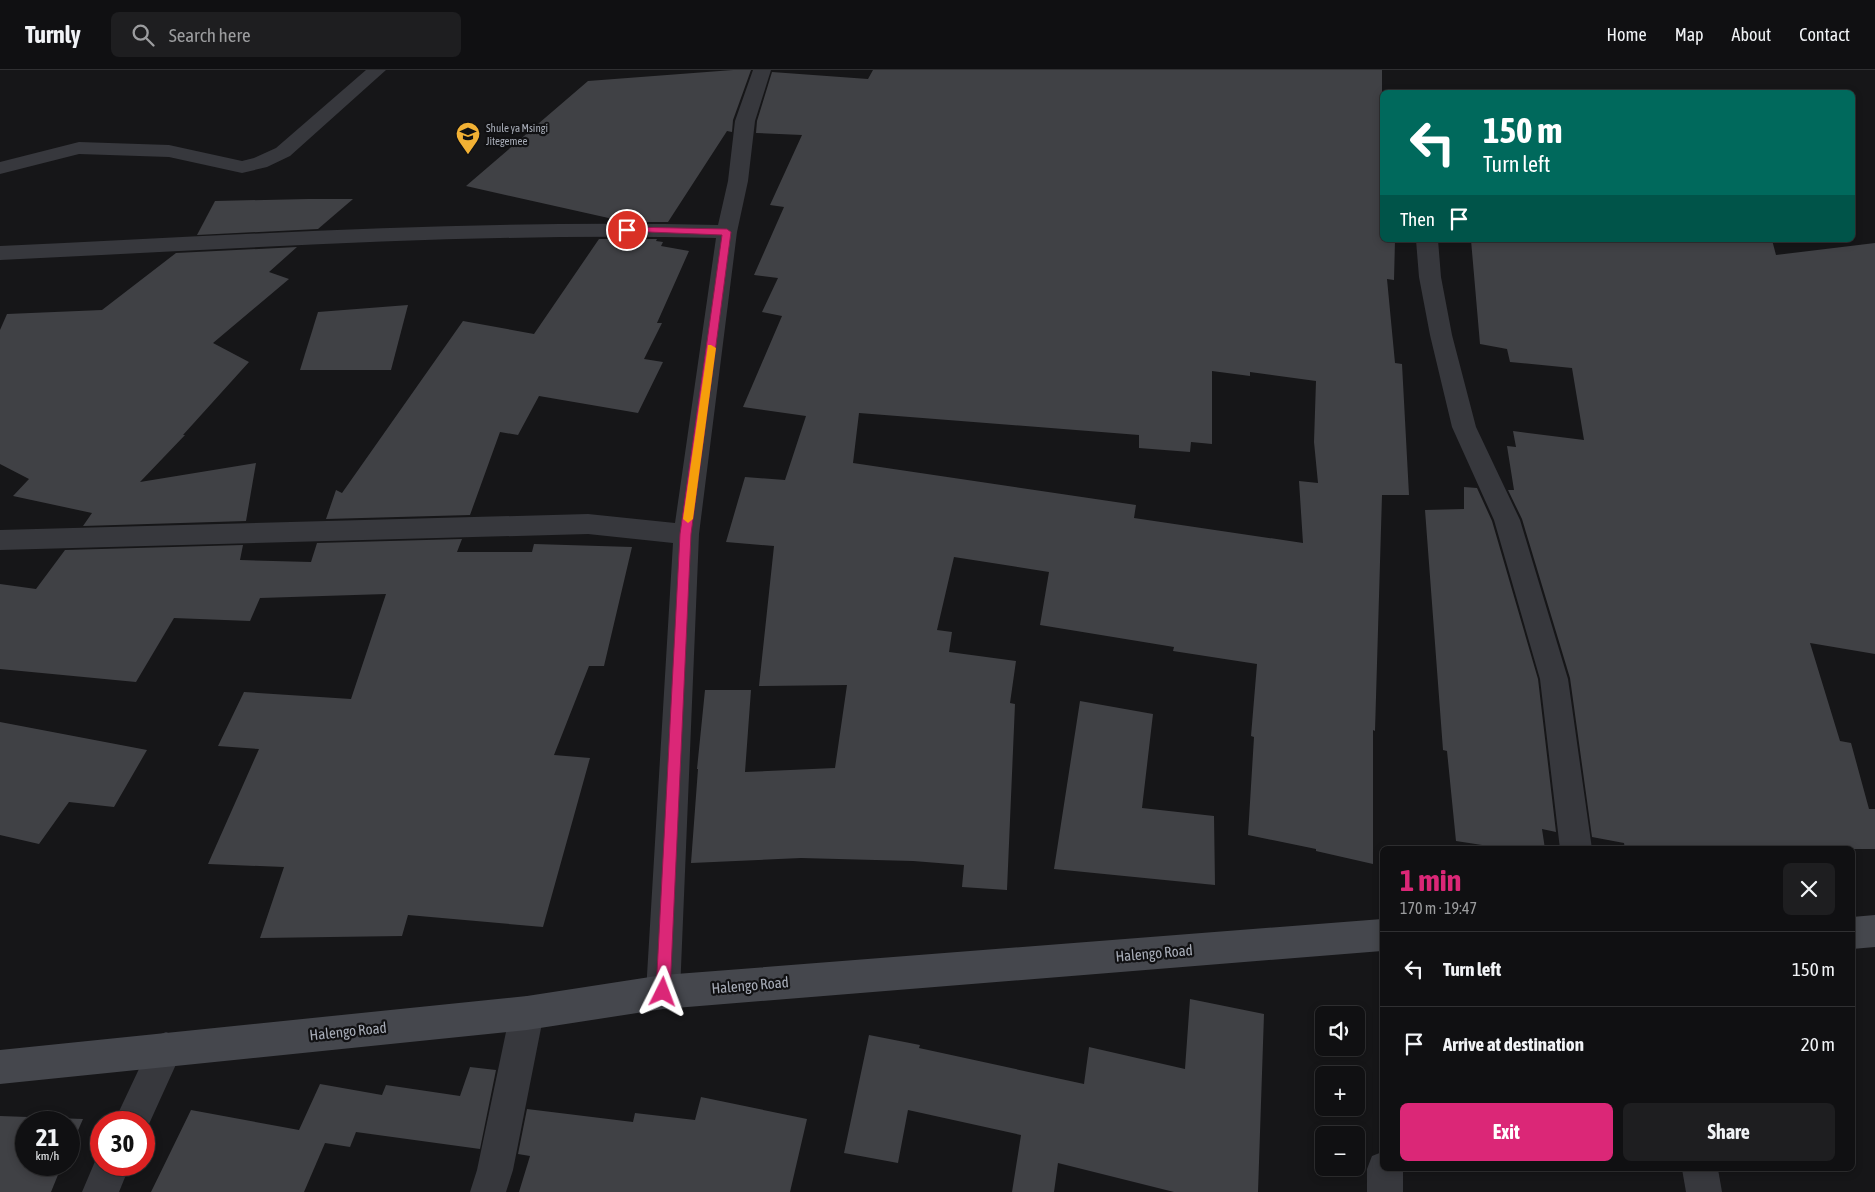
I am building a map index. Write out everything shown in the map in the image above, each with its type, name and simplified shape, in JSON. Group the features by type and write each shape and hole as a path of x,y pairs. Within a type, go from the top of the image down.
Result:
{"street":[{"path":"0,168 79,148 169,151 242,167 260,163 283,152 377,70"},
{"path":"663,992 686,534 727,232 738,181 745,121 762,70"},
{"path":"0,254 470,232 607,229 727,232"},
{"path":"1427,242 1430,277 1452,385 1459,410 1464,426 1507,520 1554,679 1576,846"},
{"path":"0,540 588,524 686,534"},
{"path":"1855,933 1875,931"},
{"name":"Halengo Road","path":"0,1067 527,1013 663,992 1380,935"},
{"path":"488,1192 527,1013"},
{"path":"137,1111 166,1049"},
{"path":"1385,1171 1385,1192"},
{"path":"1700,1171 1704,1192"},
{"path":"100,1192 107,1176"}],"building":[{"path":"751,70 733,120 732,132 727,131 668,222 611,222 613,219 466,186 588,81"},
{"path":"873,70 1382,70 1382,90 1380,90 1380,242 1395,242 1394,280 1387,279 1395,363 1402,364 1409,495 1382,495 1375,731 1373,730 1373,864 1316,851 1316,849 1248,835 1254,737 1251,736 1257,664 1173,651 1174,647 1040,625 1049,572 954,557 937,630 952,632 949,652 1016,661 1010,703 1015,704 1007,890 962,887 964,865 913,861 801,858 691,863 697,769 705,690 751,690 745,772 835,768 847,685 759,686 774,546 726,542 745,477 785,480 806,416 743,407 782,316 762,312 778,278 754,275 784,207 770,205 802,135 756,133 757,121 772,72 868,79","holes":["1212,371 1250,376 1250,372 1316,381 1314,442 1318,483 1299,481 1303,543 1134,518 1136,505 853,463 859,413 1139,435 1139,448 1190,452 1191,442 1212,444"]},
{"path":"353,199 318,229 197,235 215,201"},
{"path":"599,239 657,239 656,241 663,242 661,246 689,251 657,323 662,323 644,359 663,362 638,413 539,396 518,435 500,432 470,515 326,519 336,490 342,493 463,321 534,334"},
{"path":"1471,242 1773,242 1776,255 1875,243 1875,654 1810,643 1840,741 1851,743 1869,809 1875,809 1875,849 1855,849 1855,846 1624,846 1624,843 1592,837 1570,678 1522,519 1508,490 1514,490 1507,446 1516,447 1513,431 1584,440 1572,368 1510,362 1507,349 1480,344"},
{"path":"297,247 269,272 289,279 213,343 249,362 183,435 185,435 140,482 256,463 246,521 83,526 92,513 13,496 29,479 0,464 0,330 7,314 102,310 176,253"},
{"path":"408,305 391,370 300,370 318,312"},
{"path":"1464,487 1477,488 1492,521 1538,679 1556,832 1542,829 1545,846 1488,846 1456,841 1447,751 1443,750 1425,510 1464,509"},
{"path":"462,539 457,552 532,552 534,544 632,547 604,666 589,666 554,755 590,758 543,927 408,915 402,936 260,938 284,867 208,864 259,749 218,746 244,692 351,699 386,594 260,598 250,621 174,618 136,682 0,669 0,584 36,589 65,550 243,545 240,560 311,562 317,543"},
{"path":"1080,701 1153,714 1142,808 1214,816 1215,885 1054,869"},
{"path":"0,722 147,750 114,807 69,802 39,844 0,835"},
{"path":"1190,999 1264,1014 1258,1192 1174,1192 1058,1163 1054,1192 1012,1192 1021,1135 908,1110 898,1163 844,1153 869,1035 920,1045 919,1048 1084,1084 1089,1047 1185,1069"},
{"path":"470,1067 496,1070 480,1149 356,1132 350,1147 325,1143 304,1192 151,1192 191,1110 299,1130 320,1084 382,1095 386,1085 460,1096"},
{"path":"701,1097 807,1119 790,1192 519,1192 530,1156 518,1154 527,1109 633,1122 635,1113 695,1120"},
{"path":"0,1116 15,1117 15,1176 58,1176 51,1192 0,1192"}],"slow traffic":[{"path":"688,519 711,348"}],"place":[{"name":"Shule ya Msingi Jitegemee","path":"468,155"}],"route":[{"path":"627,230 727,232 686,534 663,992"}]}
